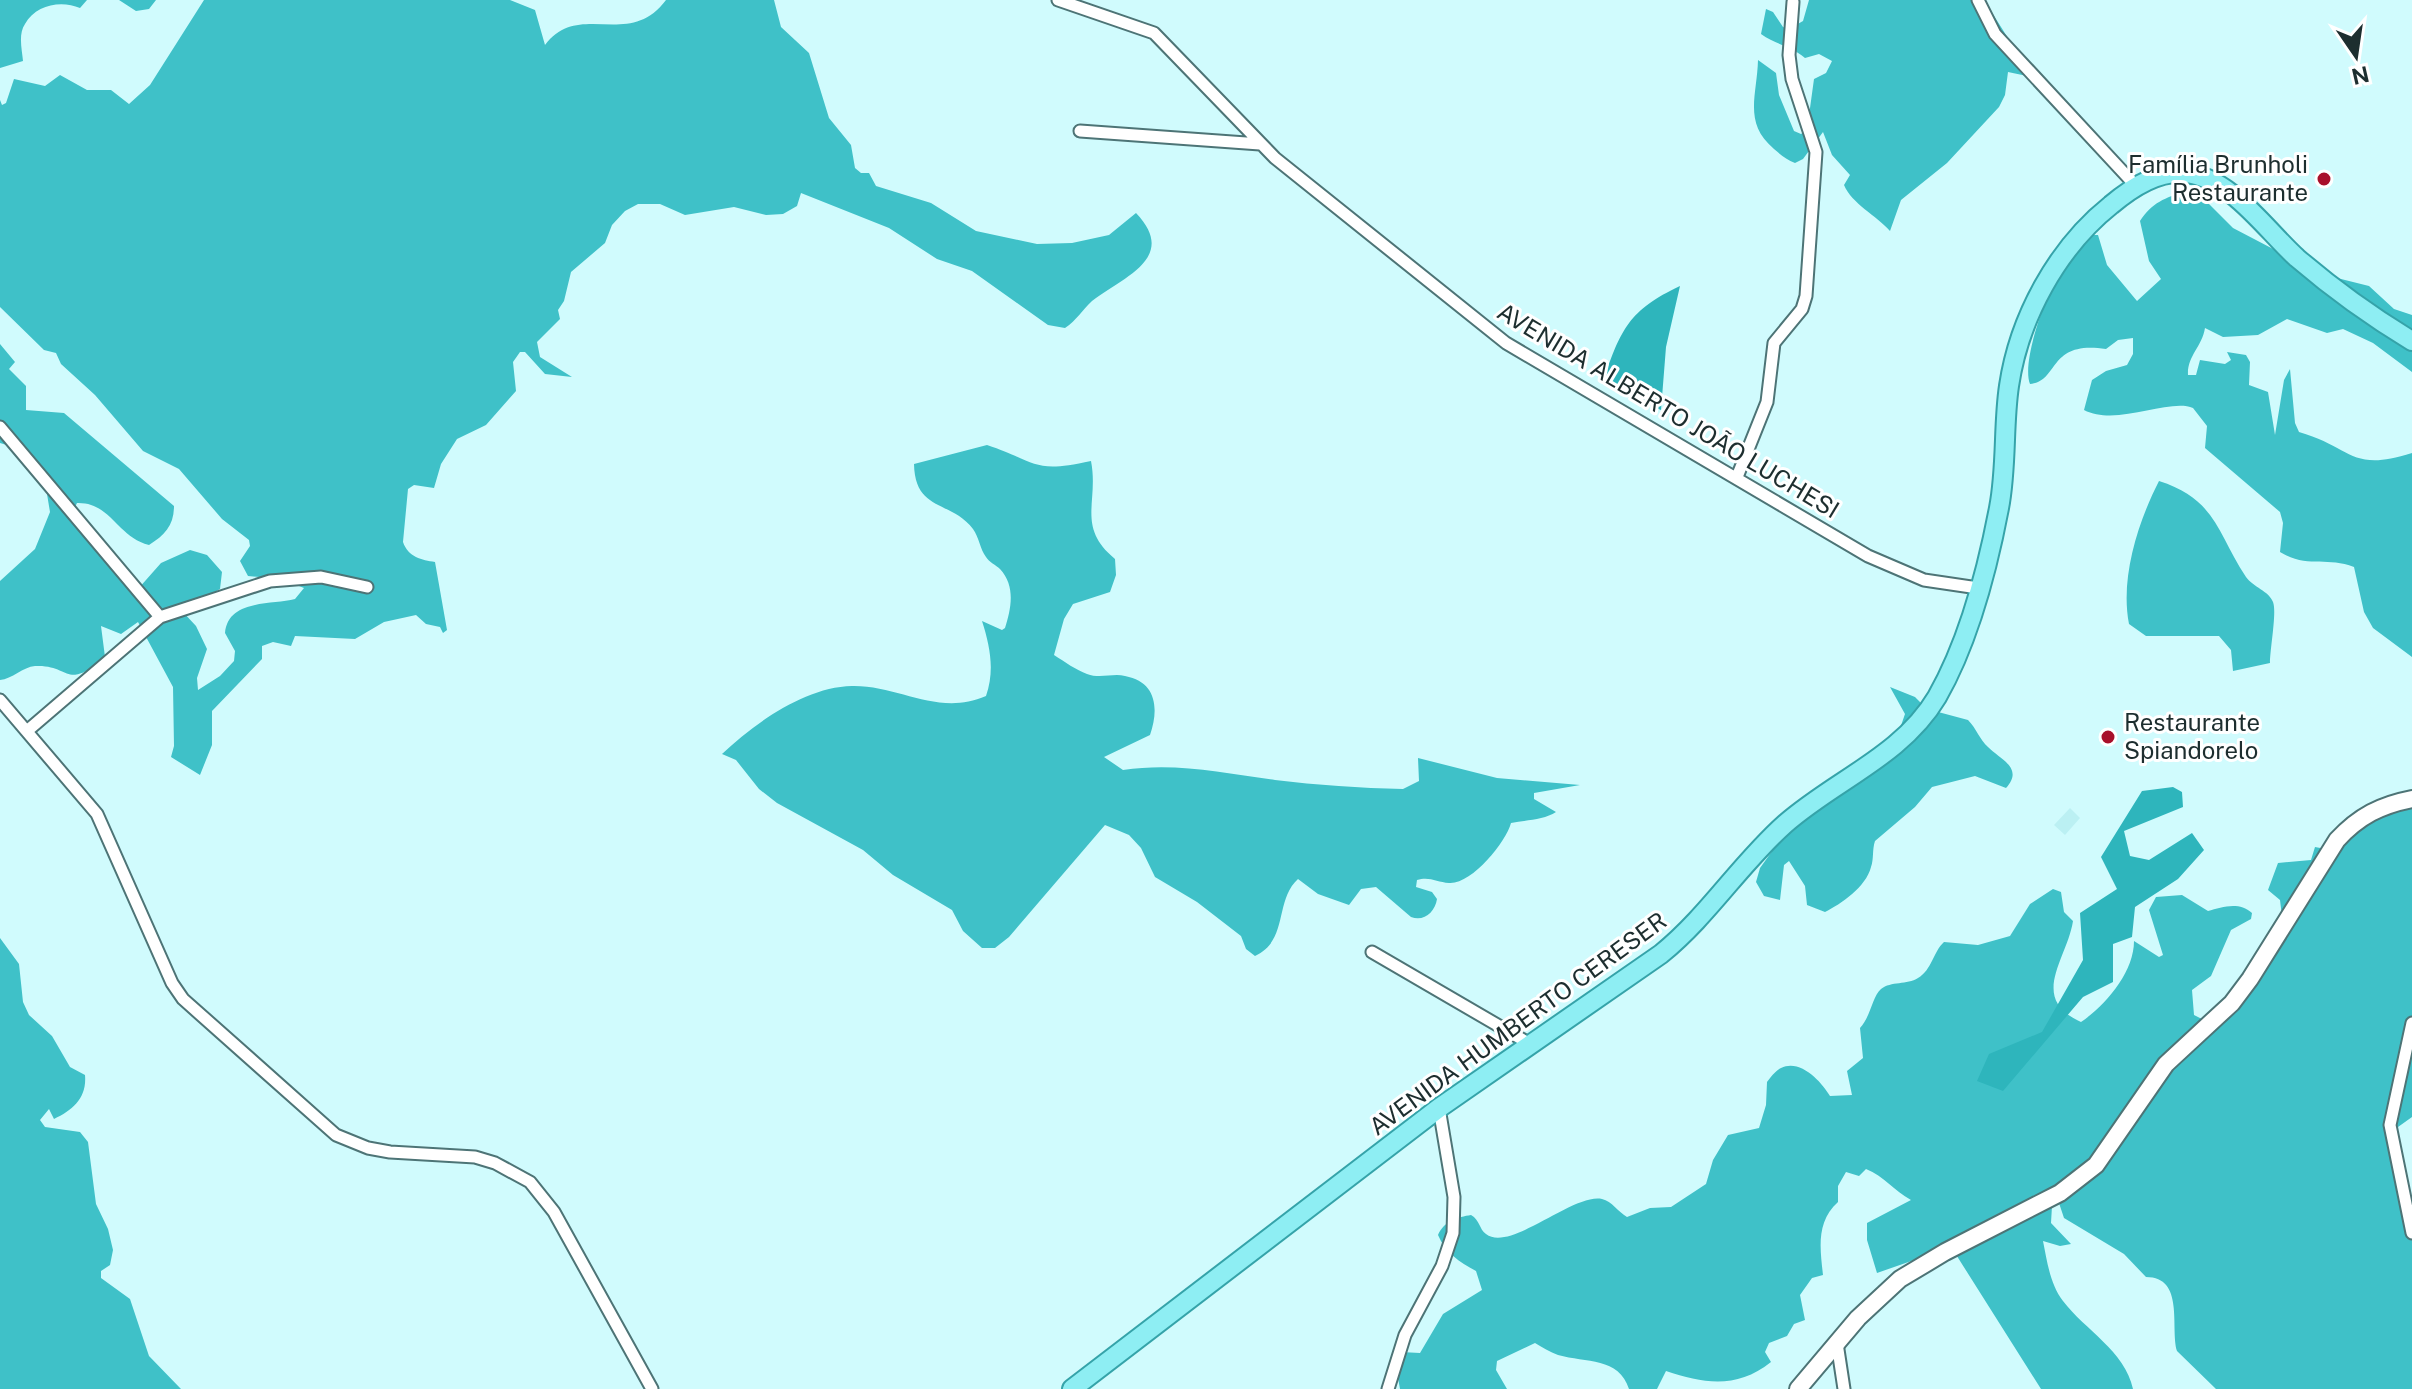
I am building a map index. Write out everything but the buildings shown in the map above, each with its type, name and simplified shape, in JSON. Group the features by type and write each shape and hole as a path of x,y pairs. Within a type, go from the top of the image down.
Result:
{"main road":[{"name":"AVENIDA HUMBERTO CERESER","path":"1072,1389 1439,1108 1661,954 1692,927 1762,846 1788,822 1903,738 1925,716 1946,680 1978,588 2003,484 2009,387 2029,321 2061,255 2098,215 2136,186 2162,176 2184,173 2203,177 2235,198 2299,259 2412,341"}],"street":[{"name":"AVENIDA ALBERTO JOÃO LUCHESI","path":"1058,0 1154,33 1260,144 1506,343 1868,556 1924,580 1978,588"},
{"path":"1978,0 1995,34 2136,186"},
{"path":"1737,477 1767,402 1774,343 1802,309 1806,296 1816,152 1792,79 1789,55 1793,2"},
{"path":"1080,131 1260,144"},
{"path":"0,427 160,617"},
{"path":"27,731 160,617 270,581 321,577 367,587"},
{"path":"0,700 97,814 172,983 183,999 336,1135 368,1148 475,1157 495,1163 530,1182 554,1212 652,1389"},
{"path":"1798,1389 1879,1298 1922,1264 2060,1193 2096,1165 2166,1064 2232,1003 2250,979 2337,840 2353,823 2371,811 2412,799"},
{"path":"1372,952 1530,1044"},
{"path":"2412,1023 2390,1125 2412,1233"},
{"path":"1388,1389 1396,1356 1442,1266 1453,1233 1454,1197 1439,1108"},
{"path":"1837,1343 1844,1389"}],"shaded area":[{"path":"0,0 87,0 80,8 58,4 36,12 22,32 23,61 0,68"},
{"path":"119,0 156,0 149,9 136,11"},
{"path":"204,0 510,0 535,10 545,45 558,32 573,26 636,22 652,14 666,0 774,0 781,27 809,53 829,118 851,145 855,168 861,173 869,173 876,186 931,203 976,231 1037,244 1072,243 1109,235 1136,213 1148,229 1152,242 1149,254 1142,265 1092,301 1065,328 1048,325 972,271 937,259 889,228 801,193 797,206 783,214 766,215 734,207 685,215 660,204 638,204 625,211 612,225 605,243 571,272 564,301 558,310 560,319 537,342 540,357 572,377 545,374 525,352 520,352 513,362 516,391 486,425 457,439 441,464 434,488 414,485 408,489 403,542 420,559 435,562 447,630 443,633 440,627 426,624 416,615 384,622 355,639 295,636 291,646 273,642 262,646 262,659 212,711 212,745 200,775 171,757 174,746 173,687 138,622 121,634 101,626 105,657 82,673 68,674 47,666 35,666 0,680 0,581 35,549 50,512 46,488 25,457 0,443 0,344 15,362 9,369 26,386 26,410 64,413 174,506 168,529 149,545 129,535 98,508 77,503 73,511 138,589 161,563 190,550 207,555 222,572 220,589 182,611 196,626 207,649 197,678 198,690 220,676 234,661 235,651 225,633 234,614 252,606 295,599 304,588 281,579 248,576 240,561 250,546 249,540 222,519 179,469 143,451 95,395 61,364 56,353 44,350 0,307 0,100 2,105 6,103 14,79 45,86 60,75 87,90 111,90 129,104 150,85"},
{"path":"1809,0 1984,0 2018,54 2034,67 2033,73 2027,76 2008,72 2005,95 1999,107 1947,163 1901,200 1890,231 1848,192 1844,185 1850,175 1832,155 1823,132 1803,159 1795,163 1774,149 1758,129 1754,108 1758,60 1776,73 1779,95 1794,131 1801,134 1807,130 1814,79 1826,73 1832,61 1819,54 1805,58 1761,34 1766,9 1773,12 1783,27 1789,29 1803,21"},
{"path":"2186,192 2203,198 2233,228 2321,274 2369,286 2394,309 2412,315 2412,372 2373,343 2343,329 2327,333 2287,319 2258,335 2223,337 2205,328 2190,362 2188,375 2196,375 2200,360 2225,364 2231,360 2227,352 2246,355 2250,362 2249,385 2268,392 2275,435 2284,380 2290,369 2295,423 2299,432 2363,459 2376,460 2412,453 2412,657 2373,628 2364,612 2354,567 2335,562 2299,560 2280,552 2283,523 2280,512 2205,448 2207,426 2193,408 2170,406 2112,415 2084,410 2092,380 2106,371 2127,365 2133,354 2133,338 2118,340 2106,349 2073,350 2064,355 2046,376 2030,384 2029,360 2042,311 2062,265 2070,255 2093,235 2098,235 2107,265 2137,301 2161,279 2149,261 2140,221 2160,202"},
{"path":"1680,286 1666,347 1661,410 1618,393 1603,381 1615,348 1629,323 1649,304"},
{"path":"987,445 1046,466 1091,461 1092,525 1103,547 1115,559 1116,575 1110,592 1073,604 1064,619 1054,655 1087,674 1125,676 1136,679 1149,690 1154,706 1150,735 1104,757 1123,770 1180,768 1275,780 1403,789 1419,781 1418,758 1497,778 1580,785 1534,793 1534,799 1556,812 1511,823 1495,851 1467,877 1449,883 1417,880 1416,887 1432,892 1437,899 1431,912 1424,917 1411,917 1376,887 1361,889 1349,905 1318,894 1298,879 1286,898 1273,940 1255,956 1246,949 1241,936 1197,902 1155,877 1141,848 1129,835 1105,825 1009,937 995,948 982,948 963,931 952,910 893,875 863,850 777,803 759,789 736,760 722,754 765,719 799,700 834,688 869,687 951,703 986,696 990,658 982,621 1002,630 1005,628 1010,605 1008,583 1000,569 986,557 973,529 955,513 927,498 916,479 914,464"},
{"path":"2159,481 2193,497 2204,508 2246,577 2271,598 2274,614 2270,663 2233,671 2231,650 2219,636 2146,636 2129,624 2129,569 2144,514"},
{"path":"1890,687 1915,697 1927,709 1968,720 1985,744 2009,765 2013,775 2011,781 2006,788 1975,776 1932,787 1915,807 1875,841 1871,867 1864,881 1845,900 1825,912 1807,905 1805,886 1789,861 1784,865 1780,900 1764,896 1756,882 1760,868 1783,836 1895,743 1905,714"},
{"path":"2173,787 2182,792 2183,807 2124,831 2130,856 2149,860 2192,833 2204,850 2178,879 2135,907 2132,937 2113,944 2113,982 2083,997 2003,1091 1977,1081 1989,1054 2042,1032 2083,960 2080,913 2117,889 2101,857 2142,791"},
{"path":"2412,807 2412,1117 2398,1127 2390,1125 2412,1218 2412,1389 2216,1389 2177,1351 2174,1305 2166,1285 2158,1279 2146,1277 2124,1254 2064,1218 2058,1200 2052,1206 2051,1223 2071,1244 2060,1246 2043,1241 2055,1287 2072,1312 2122,1363 2133,1389 2041,1389 1955,1253 1937,1252 1877,1273 1867,1240 1867,1223 1911,1200 1866,1169 1859,1176 1846,1172 1838,1186 1838,1202 1826,1218 1821,1236 1823,1275 1812,1278 1800,1295 1805,1320 1794,1324 1787,1336 1769,1343 1765,1352 1771,1362 1746,1377 1720,1382 1666,1371 1657,1389 1629,1389 1618,1371 1610,1366 1558,1355 1535,1343 1497,1361 1496,1370 1507,1389 1400,1389 1396,1367 1401,1352 1420,1353 1443,1314 1482,1290 1476,1271 1453,1256 1438,1235 1452,1220 1471,1215 1486,1234 1497,1238 1526,1230 1590,1200 1606,1200 1627,1217 1650,1208 1671,1207 1706,1184 1713,1160 1728,1135 1759,1128 1766,1105 1767,1082 1777,1070 1796,1066 1816,1078 1830,1096 1852,1095 1847,1071 1863,1058 1860,1028 1881,989 1923,975 1944,942 1978,945 2010,936 2030,904 2053,889 2061,892 2064,912 2073,921 2055,977 2054,990 2057,1002 2065,1012 2081,1022 2100,1007 2117,987 2129,964 2134,941 2159,957 2163,955 2149,910 2156,897 2182,895 2208,911 2236,906 2252,913 2251,919 2231,930 2211,976 2192,990 2194,1015 2202,1019 2233,1005 2283,925 2280,900 2268,890 2278,863 2311,860 2315,847 2331,850 2368,822"},
{"path":"2070,808 2080,818 2065,835 2054,825"},
{"path":"0,938 19,964 23,1002 29,1015 52,1036 70,1067 85,1075 84,1090 73,1107 54,1119 49,1109 40,1120 45,1127 80,1132 88,1142 96,1204 108,1229 113,1250 110,1265 101,1271 101,1278 130,1299 149,1356 181,1389 0,1389"}],"place":[{"name":"Família Brunholi Restaurante","path":"2324,179"},
{"name":"Restaurante Spiandorelo","path":"2108,737"}]}
